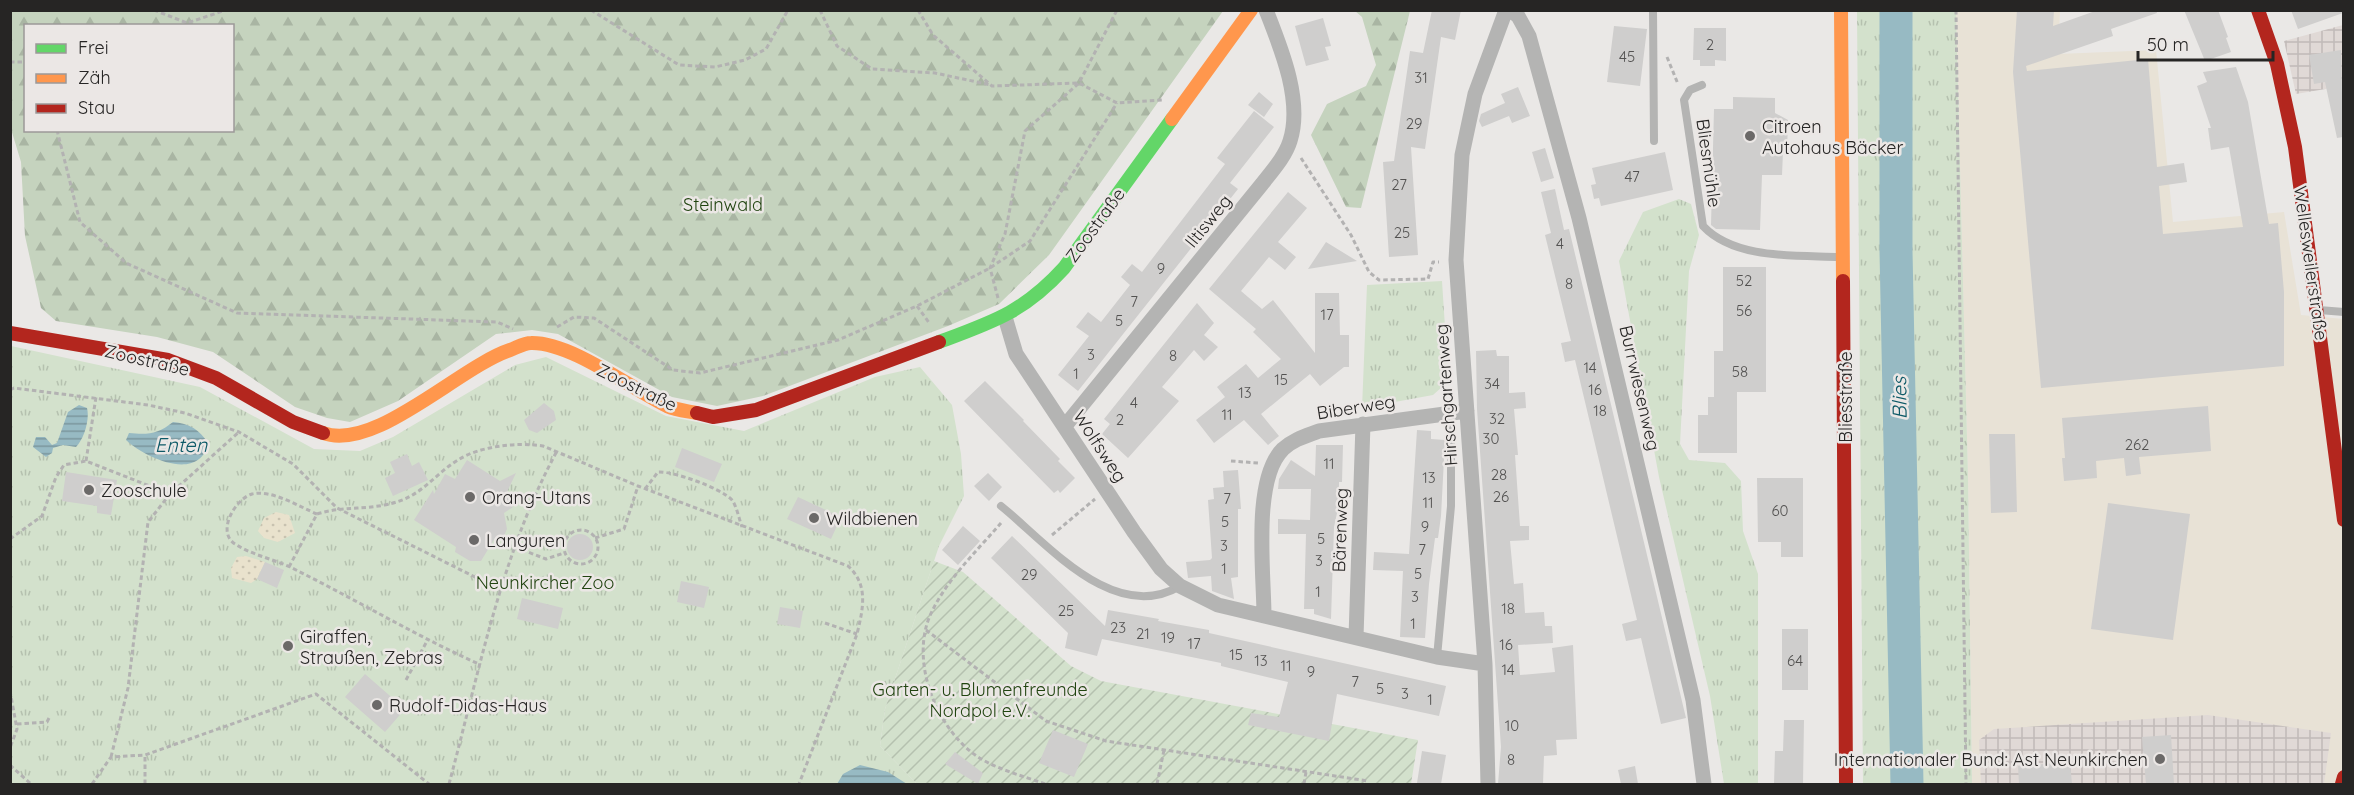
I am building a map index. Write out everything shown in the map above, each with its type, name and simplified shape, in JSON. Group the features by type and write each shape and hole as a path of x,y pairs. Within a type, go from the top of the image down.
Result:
{"street":[{"name":"Zoostraße","path":"10,333 168,360 216,378 293,422 331,436 368,432 400,415 492,356 530,343 561,348 669,407 713,417 756,410 1005,317 1036,296 1064,268 1251,10"},
{"name":"Iltisweg","path":"1065,426 1262,184 1290,142 1294,117 1291,88 1266,10"},
{"name":"Hirschgartenweg","path":"1488,784 1485,664 1456,260 1462,155 1475,94 1508,10"},
{"name":"Burrwiesenweg","path":"1508,10 1518,16 1529,36 1579,218 1693,700 1704,784"},
{"name":"Bliesstraße","path":"1841,10 1845,257 1846,784"},
{"name":"Wellesweilerstraße","path":"2258,10 2271,40 2288,100 2318,310 2343,520"},
{"name":"Wolfsweg","path":"1005,317 1016,354 1134,532 1161,569 1179,586 1218,604 1264,616 1437,657 1485,664"},
{"name":"Biberweg","path":"1264,616 1264,492 1271,465 1281,450 1297,439 1320,431 1467,411"},
{"name":"Bärenweg","path":"1356,638 1363,424"},
{"path":"2342,784 2343,777"}],"lane":[{"path":"1653,10 1654,141"},
{"name":"Bliesmühle","path":"1702,85 1690,90 1684,100 1703,226 1711,235 1748,249 1767,253 1845,257"},
{"path":"2318,310 2343,312"},
{"name":"Hirschgartenweg","path":"1437,657 1451,506 1450,412"},
{"path":"1000,506 1077,570 1104,588 1131,597 1166,595 1179,586"}],"path":[{"path":"154,10 187,23 226,10"},
{"path":"591,10 679,65 715,68 744,60 766,49 788,10"},
{"path":"820,10 837,46 872,69 935,73 992,86 1078,83 1117,103 1185,99"},
{"path":"918,10 933,35 992,86"},
{"path":"1005,317 990,268 1005,234 1025,131 1078,83 1117,10"},
{"path":"1956,10 1966,784"},
{"name":"Bliesmühle","path":"1654,25 1684,100"},
{"path":"58,132 80,222 126,263 237,313 497,322 520,331 530,343 574,317 594,318 673,370 700,373 838,340 917,306 990,268 1030,242 1117,103"},
{"path":"1290,142 1351,235 1370,272 1379,280 1428,279 1433,262"},
{"path":"10,390 14,388 96,397 185,413 239,432 294,464 337,508 501,590"},
{"path":"86,461 96,397"},
{"path":"93,784 111,757 128,688 148,522 170,494 239,432"},
{"path":"481,665 428,641 290,567 234,544 226,534 227,524 243,500 253,494 272,496 317,514 337,508 390,504 425,489 458,460 480,450 527,443 557,451 645,489 848,566 857,574 863,592 857,634 800,784"},
{"path":"449,784 501,590 539,484 557,451"},
{"path":"10,539 42,516 56,477 64,465 86,461 170,494"},
{"path":"1231,461 1271,465"},
{"path":"645,489 657,472 669,471 725,494 734,502 742,527"},
{"path":"595,538 624,529 638,486"},
{"path":"1044,543 1107,491"},
{"path":"1010,513 942,594 926,630 922,660 938,708 955,735 969,751 1012,772 1045,784"},
{"path":"290,567 317,514"},
{"path":"575,531 588,532 595,538 598,550 588,563 575,564 564,553 566,539 575,531"},
{"path":"515,547 546,559 564,553"},
{"path":"825,623 857,634"},
{"path":"926,630 1046,721 1106,741 1368,781"},
{"path":"406,680 428,641"},
{"path":"10,691 17,723 10,747"},
{"path":"111,757 145,756 316,694 429,784"},
{"path":"17,723 47,722 50,716"},
{"path":"1157,784 1164,750"},
{"path":"145,756 145,784"},
{"path":"10,765 31,784"},
{"path":"1304,784 1306,772"}],"shaded area":[{"path":"1956,11 2060,11 2058,54 2156,50 2173,222 2284,212 2301,315 2343,319 2343,784 1972,784 1968,476"},
{"path":"2343,25 2343,86 2296,94 2284,41"},
{"path":"2208,715 2331,733 2324,784 1981,784 1979,740 1994,729"}],"green space":[{"name":"Steinwald","path":"10,11 1223,11 1049,255 999,304 948,326 763,396 717,406 672,397 558,334 532,330 496,334 398,401 350,422 327,418 295,407 213,352 157,337 56,321 41,308 25,236 21,162 11,129"},
{"path":"1355,11 1410,11 1361,208 1346,207 1311,135 1327,104 1366,86 1376,65 1362,17"},
{"path":"1857,11 1956,11 1968,476 1972,784 1863,784"},
{"path":"1679,199 1691,204 1699,235 1689,271 1680,444 1689,460 1725,463 1741,481 1743,531 1758,574 1758,784 1724,784 1710,696 1659,477 1619,261 1643,212"},
{"path":"1442,281 1448,373 1442,387 1433,395 1362,408 1367,285"},
{"name":"Neunkircher Zoo","path":"11,346 200,387 314,449 360,451 393,437 515,365 546,357 666,416 744,431 875,377 920,367 952,405 961,454 964,496 939,546 885,709 880,746 917,784 11,784"},
{"name":"Garten- u. Blumenfreunde Nordpol e.V.","path":"934,561 963,572 1071,666 1101,681 1418,740 1411,784 917,784 880,746 885,709"}],"sand":[{"path":"276,512 289,515 295,533 278,542 264,538 258,531 264,518"},
{"path":"246,556 265,562 257,579 251,583 232,578 231,568 237,557"}],"water":[{"path":"79,405 87,408 88,418 84,434 76,447 63,445 53,448 52,453 46,457 33,447 36,437 45,437 52,445 57,443 68,412"},
{"name":"Enten","path":"173,422 194,428 208,443 203,455 194,462 171,463 158,459 146,454 126,440 129,433 152,433"},
{"path":"860,765 888,772 907,784 837,784 843,774"}],"building":[{"path":"1432,10 1461,10 1455,40 1441,37 1425,149 1411,147 1418,255 1389,257 1383,162 1394,161 1410,51 1423,53"},
{"path":"2017,10 2054,10 2053,26 2098,10 2156,10 2157,13 2111,29 2113,36 2026,66 2027,71 2148,59 2157,167 2184,163 2187,182 2159,186 2163,234 2243,227 2229,147 2211,150 2208,128 2211,128 2197,86 2207,82 2203,72 2236,67 2248,102 2269,224 2278,223 2284,292 2284,366 2041,388 2013,72"},
{"path":"2184,10 2218,10 2231,52 2205,61"},
{"path":"2291,10 2343,10 2343,13 2298,29"},
{"path":"1323,18 1331,46 1325,47 1329,60 1306,66 1295,26"},
{"path":"1614,26 1647,29 1640,86 1607,82"},
{"path":"1694,28 1726,28 1726,61 1715,60 1715,66 1700,66 1700,60 1693,60"},
{"path":"2341,50 2343,137 2337,138 2325,82 2314,84 2309,55"},
{"path":"1518,87 1530,116 1512,123 1509,116 1482,127 1479,121 1481,114 1505,103 1501,94"},
{"path":"1259,92 1273,104 1264,117 1248,105"},
{"name":"Citroen Autohaus Bäcker","path":"1733,97 1775,98 1775,113 1788,120 1787,152 1783,152 1782,175 1762,175 1760,230 1716,229 1711,225 1714,109 1733,109"},
{"path":"1254,111 1274,127 1230,183 1238,189 1078,391 1058,375 1089,336 1076,327 1088,312 1101,322 1130,285 1121,277 1132,264 1142,272 1225,164 1217,158"},
{"path":"1545,148 1554,178 1541,182 1532,152"},
{"path":"1665,152 1673,190 1601,206 1599,198 1594,199 1591,185 1596,184 1592,168"},
{"path":"1555,189 1564,230 1569,229 1686,718 1661,724 1641,638 1626,641 1622,624 1637,620 1575,360 1565,362 1561,343 1571,341 1545,235 1551,233 1541,192"},
{"path":"1288,192 1307,208 1278,242 1296,257 1285,270 1269,257 1241,291 1262,309 1273,300 1315,353 1315,293 1339,293 1340,335 1349,335 1349,367 1344,367 1320,386 1310,374 1261,414 1279,436 1268,445 1244,420 1214,443 1196,420 1225,397 1217,387 1246,364 1258,378 1281,359 1253,332 1256,329 1209,289"},
{"path":"1326,242 1357,261 1308,269"},
{"path":"1723,267 1766,267 1766,392 1737,392 1737,453 1698,453 1698,415 1708,415 1708,397 1714,397 1714,351 1723,351"},
{"path":"1197,303 1214,323 1204,335 1218,347 1204,361 1194,350 1162,387 1179,401 1128,458 1102,434 1110,424 1104,419"},
{"path":"1496,350 1497,356 1509,356 1509,393 1525,392 1526,408 1514,409 1518,455 1515,455 1520,526 1529,526 1529,540 1510,541 1514,584 1523,583 1525,613 1544,612 1545,626 1552,626 1553,643 1518,645 1520,675 1555,672 1552,648 1573,645 1577,739 1556,740 1557,755 1544,756 1543,784 1498,784 1501,747 1477,409 1476,351"},
{"path":"985,381 1024,420 1075,478 1060,493 1058,490 1054,493 964,401"},
{"path":"544,403 554,411 556,420 537,433 529,430 524,420"},
{"path":"2208,406 2211,451 2139,457 2141,474 2126,476 2124,458 2096,461 2097,478 2064,481 2062,418"},
{"path":"1417,430 1431,431 1431,439 1445,440 1441,516 1438,538 1435,538 1425,638 1400,637 1403,571 1373,570 1374,552 1409,554"},
{"path":"1989,434 2015,434 2017,512 1991,513"},
{"path":"1316,445 1343,445 1342,482 1339,482 1339,504 1334,527 1331,619 1314,614 1314,609 1304,609 1306,534 1278,534 1278,519 1310,520 1311,489 1278,489 1279,479 1291,460 1315,476"},
{"path":"682,448 722,464 714,482 675,467"},
{"path":"407,454 412,466 419,462 428,480 393,496 385,478 395,473 390,462"},
{"name":"Orang-Utans","path":"467,460 500,481 516,473 506,494 513,507 504,513 507,529 504,536 495,538 481,561 470,561 455,552 456,547 414,520 433,490 434,494 445,474 455,479"},
{"path":"1238,470 1241,509 1238,509 1238,577 1231,578 1234,599 1212,591 1211,576 1188,578 1186,562 1212,558 1208,500 1214,499 1213,488 1224,487 1223,471"},
{"name":"Zooschule","path":"66,472 117,480 111,515 97,513 97,506 62,501"},
{"path":"988,473 1002,487 989,501 974,486"},
{"path":"1757,478 1803,478 1803,557 1781,557 1781,542 1758,542"},
{"name":"Wildbienen","path":"798,497 841,517 831,539 787,519"},
{"path":"2108,503 2190,514 2173,640 2091,629"},
{"path":"963,526 980,541 958,565 942,550"},
{"path":"580,534 589,538 593,547 589,556 580,560 571,556 567,547 571,538"},
{"path":"1012,536 1105,626 1108,610 1209,630 1209,633 1446,686 1439,716 1337,694 1329,741 1248,725 1251,713 1279,717 1288,682 1221,666 1221,663 1102,639 1097,656 1065,648 1068,633 991,558"},
{"path":"265,562 284,570 277,588 257,579"},
{"path":"681,581 709,587 704,608 677,602"},
{"path":"522,598 563,608 558,629 517,619"},
{"path":"780,607 803,611 800,628 777,624"},
{"path":"1782,629 1808,629 1808,690 1782,690"},
{"name":"Rudolf-Didas-Haus","path":"365,674 405,709 385,732 345,697"},
{"path":"1784,720 1804,720 1803,784 1774,784 1775,751 1783,751"},
{"path":"1053,730 1088,744 1074,777 1039,763"},
{"name":"Internationaler Bund: Ast Neunkirchen","path":"2171,735 2174,784 2146,784 2142,737"},
{"path":"1422,751 1446,755 1441,784 1417,783"},
{"path":"955,752 983,773 978,784 945,764"},
{"path":"2070,762 2072,784 2019,784 2018,766"},
{"path":"1635,766 1638,784 1621,784 1618,770"}],"waterway":[{"name":"Blies","path":"1896,10 1896,251 1907,784"}],"traffic: fast":[{"path":"939,342 1007,314 1049,283 1064,268 1172,119"}],"traffic: slow":[{"path":"1172,119 1251,10"},
{"path":"1841,10 1843,281"},
{"path":"323,433 344,436 392,420 489,359 531,343 564,350 600,367 667,406 697,413"}],"traffic: jam":[{"path":"2258,10 2277,64 2295,147 2344,520"},
{"path":"1843,281 1846,784"},
{"path":"10,333 168,360 216,378 293,422 323,433"},
{"path":"697,413 713,417 756,410 939,342"},
{"path":"2342,784 2344,777"}],"place":[{"name":"Citroen Autohaus Bäcker","path":"1750,136"},
{"name":"Zooschule","path":"89,490"},
{"name":"Orang-Utans","path":"470,497"},
{"name":"Wildbienen","path":"814,518"},
{"name":"Languren","path":"474,540"},
{"name":"Giraffen, Straußen, Zebras","path":"288,646"},
{"name":"Rudolf-Didas-Haus","path":"377,705"},
{"name":"Internationaler Bund: Ast Neunkirchen","path":"2160,759"}]}
